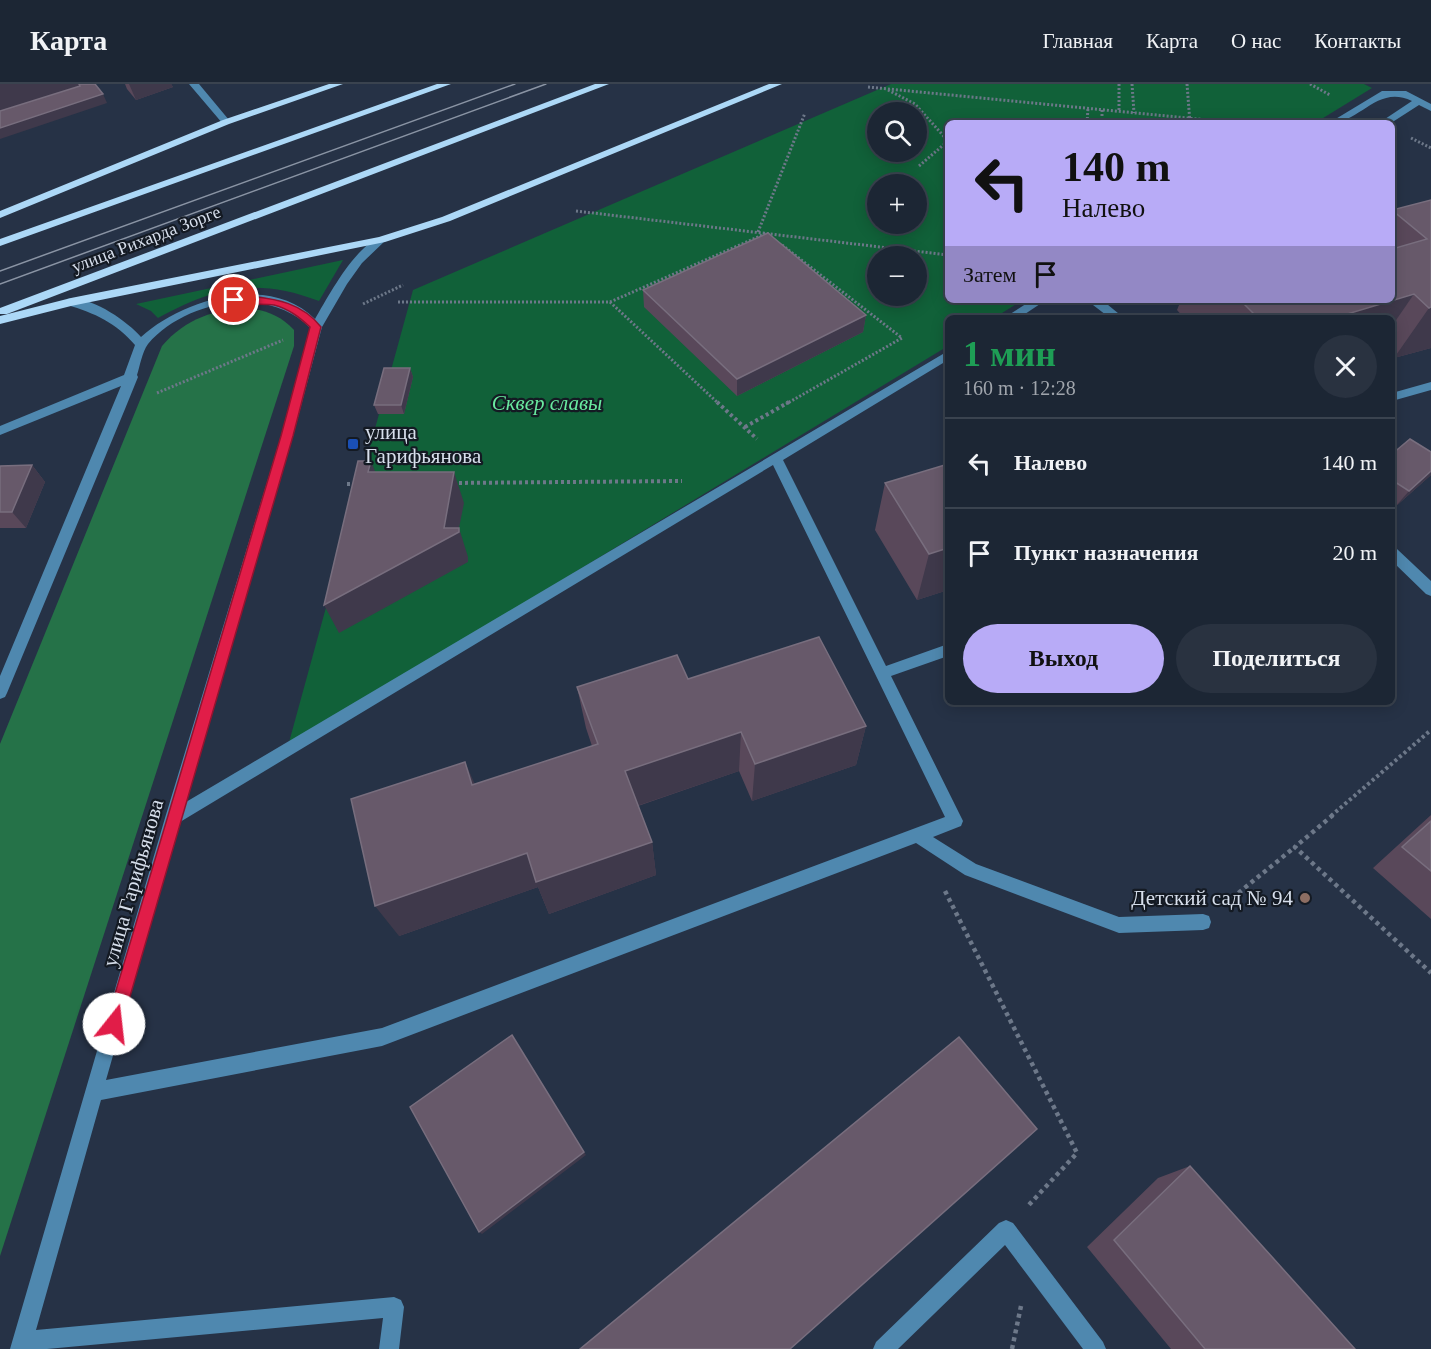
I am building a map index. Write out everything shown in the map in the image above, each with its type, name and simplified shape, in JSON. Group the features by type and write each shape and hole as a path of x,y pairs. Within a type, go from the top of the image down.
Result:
{"main road":[{"path":"0,215 226,122 338,84"},
{"path":"0,243 446,84"},
{"name":"улица Рихарда Зорге","path":"0,312 604,84"},
{"path":"0,320 71,302 381,240 446,219 777,84"}],"street":[{"path":"194,84 226,122"},
{"path":"1386,84 1431,108"},
{"path":"1339,120 1382,94 1403,93"},
{"path":"1389,120 1419,101"},
{"name":"улица Гарифьянова","path":"21,1345 173,818 287,436 315,327 342,282 358,261 381,240"},
{"path":"0,693 132,377 141,344 162,326 188,311 218,302 239,300 277,302 300,312 315,327"},
{"path":"71,302 101,310 125,325 141,344"},
{"path":"1015,315 1035,303"},
{"path":"1099,303 1114,315"},
{"path":"173,818 945,357"},
{"path":"0,431 132,377"},
{"path":"1395,396 1431,386"},
{"path":"94,1092 382,1037 955,821 776,458"},
{"path":"1395,556 1431,590"},
{"path":"882,673 945,651"},
{"path":"917,835 971,870 1119,925 1203,922"},
{"path":"883,1349 1006,1230 1096,1349"},
{"path":"21,1345 394,1306 388,1349"}],"path":[{"path":"1119,84 1119,111"},
{"path":"1132,84 1134,113"},
{"path":"1187,84 1190,118"},
{"path":"868,87 1210,120"},
{"path":"882,88 906,96 929,116 945,137"},
{"path":"1087,120 1088,108"},
{"path":"1102,110 1102,120"},
{"path":"758,232 805,113"},
{"path":"919,166 945,144"},
{"path":"576,211 945,255"},
{"path":"398,303 610,302 767,233"},
{"path":"745,427 902,338 767,233"},
{"path":"119,409 315,327 403,285"},
{"path":"610,302 776,458"},
{"path":"442,483 739,480"},
{"path":"347,484 359,484"},
{"path":"1203,922 1295,847 1431,730"},
{"path":"1295,847 1431,973"},
{"path":"944,888 1077,1153 1006,1230"}],"green space":[{"name":"Сквер славы","path":"891,84 1364,84 1372,88 1320,120 945,120 945,303 1018,303 999,315 945,315 945,348 288,746 413,290"},
{"path":"343,260 319,301 276,289 236,289 198,299 158,318 151,311 136,304"},
{"path":"251,308 275,315 289,325 294,330 294,346 0,1256 0,744 162,346 181,328 202,317 225,310"}],"building":[{"path":"79,84 95,84 103,94 0,128 0,111 80,86"},
{"path":"1431,200 1431,307 1429,308 1414,294 1395,300 1395,248 1427,239 1395,212 1395,209"},
{"path":"768,233 866,315 737,379 643,290"},
{"path":"1243,303 1384,303 1344,315 1255,315"},
{"path":"384,368 410,368 401,405 374,405"},
{"path":"1410,439 1431,452 1431,471 1409,491 1395,482 1395,452"},
{"path":"358,461 371,461 368,472 454,472 444,528 459,528 459,532 324,605"},
{"path":"32,465 12,512 0,512 0,466"},
{"path":"945,465 945,549 929,554 885,483"},
{"path":"819,637 866,726 755,764 741,732 625,771 652,842 536,882 527,853 375,906 351,799 465,762 472,785 598,744 577,687 677,655 688,679"},
{"path":"1431,821 1431,871 1402,847"},
{"path":"512,1035 584,1152 479,1232 410,1107"},
{"path":"959,1037 1037,1129 790,1349 580,1349"},
{"path":"1190,1166 1355,1349 1205,1349 1114,1240"}],"tram line":[{"path":"0,271 515,84"},
{"path":"0,284 546,84"}],"place":[{"name":"улица Гарифьянова","path":"353,444"},
{"name":"Детский сад № 94","path":"1305,898"}],"route":[{"path":"114,1024 287,436 315,327 300,312 277,302 234,300"}]}
